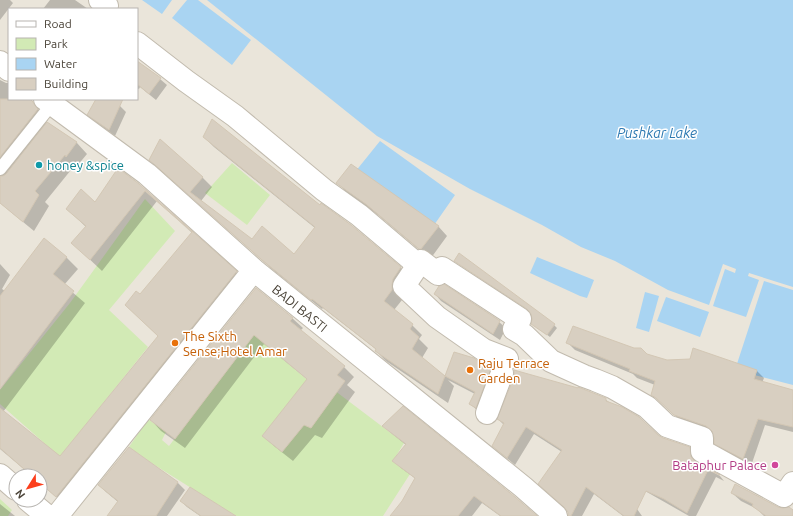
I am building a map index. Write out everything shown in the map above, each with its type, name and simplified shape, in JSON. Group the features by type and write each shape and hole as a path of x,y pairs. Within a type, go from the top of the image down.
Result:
{"street":[{"path":"100,0 107,6 106,8"},
{"path":"138,44 235,116 324,190 359,215 418,265 404,286 437,317 504,366 487,413"},
{"path":"0,62 8,69"},
{"name":"BADI BASTI","path":"49,101 148,174 254,270 523,487 556,516"},
{"path":"421,261 438,274 442,268 520,319 514,329 524,335 551,361 612,387 647,408 667,426 702,438 702,451 784,496 793,483"},
{"path":"57,516 254,270"},
{"path":"0,476 8,482"},
{"path":"38,508 47,516"}],"lane":[{"path":"0,169 49,101"}],"shaded area":[{"path":"0,0 793,0 793,516 0,516"}],"green space":[{"path":"232,163 270,195 247,225 205,193"},
{"path":"145,199 175,231 109,310 148,347 60,457 0,404 0,390 70,303"},
{"path":"254,335 317,388 322,381 404,443 393,461 410,474 383,516 218,516 223,508 129,447 148,419 166,432 162,440 169,446"},
{"path":"0,499 8,508 12,510 8,516 0,516"}],"water":[{"path":"142,0 172,0 162,14"},
{"path":"187,0 198,0 251,40 232,65 172,18"},
{"name":"Pushkar Lake","path":"207,0 793,0 793,287 749,273 748,276 759,280 746,317 713,306 725,269 735,273 736,269 723,264 709,305 668,290 615,261 581,247 542,225 470,189 377,136"},
{"path":"380,141 455,195 432,228 355,172"},
{"path":"537,257 594,280 587,298 530,273"},
{"path":"764,281 793,290 793,385 735,370"},
{"path":"645,292 659,296 649,332 636,328"},
{"path":"666,297 709,312 700,337 657,321"}],"building":[{"path":"138,62 161,78 149,94 138,85"},
{"path":"0,99 31,100 38,109 0,157"},
{"path":"95,100 123,100 109,130 87,115"},
{"path":"212,119 320,205 321,203 351,225 401,267 393,279 392,290 384,301 413,324 410,329 419,337 412,349 445,376 438,394 375,351 376,349 312,299 311,300 262,260 149,160 160,139 203,177 190,192 252,239 262,226 294,254 315,227 203,137"},
{"path":"47,122 77,142 66,157 65,155 35,191 39,195 23,222 0,203 0,176 6,174"},
{"path":"351,164 439,226 421,249 419,249 367,205 336,183"},
{"path":"118,168 139,184 237,271 56,497 48,490 48,468 23,468 0,448 0,408 60,456 158,336 125,305 136,291 140,294 192,232 145,191 90,260 71,243 86,226 66,209 81,189 95,202"},
{"path":"44,238 67,257 53,274 74,291 0,389 0,296"},
{"path":"459,253 555,324 547,335 531,324 531,314 527,309 454,261"},
{"path":"444,284 500,321 493,334 434,294 439,286"},
{"path":"256,288 293,318 290,321 345,366 337,375 345,381 311,428 304,425 282,452 262,436 307,379 254,335 175,439 150,420"},
{"path":"573,326 634,348 641,348 647,354 667,360 690,359 693,348 757,370 754,379 793,390 793,427 758,419 743,459 714,444 712,431 706,426 674,415 651,395 655,381 629,371 630,369 566,343"},
{"path":"454,352 474,358 479,362 492,366 476,408 469,404 475,392 445,376"},
{"path":"514,370 578,387 606,398 606,401 622,407 639,417 663,438 690,447 691,457 696,462 720,475 708,470 687,513 664,499 646,491 634,516 624,516 586,487 571,516 568,516 568,512 564,507 538,484 562,450 526,427 507,458 492,446 504,423 497,419 514,377"},
{"path":"403,406 537,516 501,516 474,496 458,516 390,516 402,501 415,478 392,461 406,444 382,426"},
{"path":"129,447 178,482 156,516 107,516 118,501 98,485"},
{"path":"735,484 778,507 789,507 793,510 793,516 766,516 752,506 753,504 731,493"},
{"path":"190,487 236,516 201,516 180,501"}],"place":[{"name":"honey &spice","path":"39,165"},
{"name":"The Sixth Sense;Hotel Amar","path":"175,343"},
{"name":"Raju Terrace Garden","path":"470,370"},
{"name":"Bataphur Palace","path":"775,465"}]}
